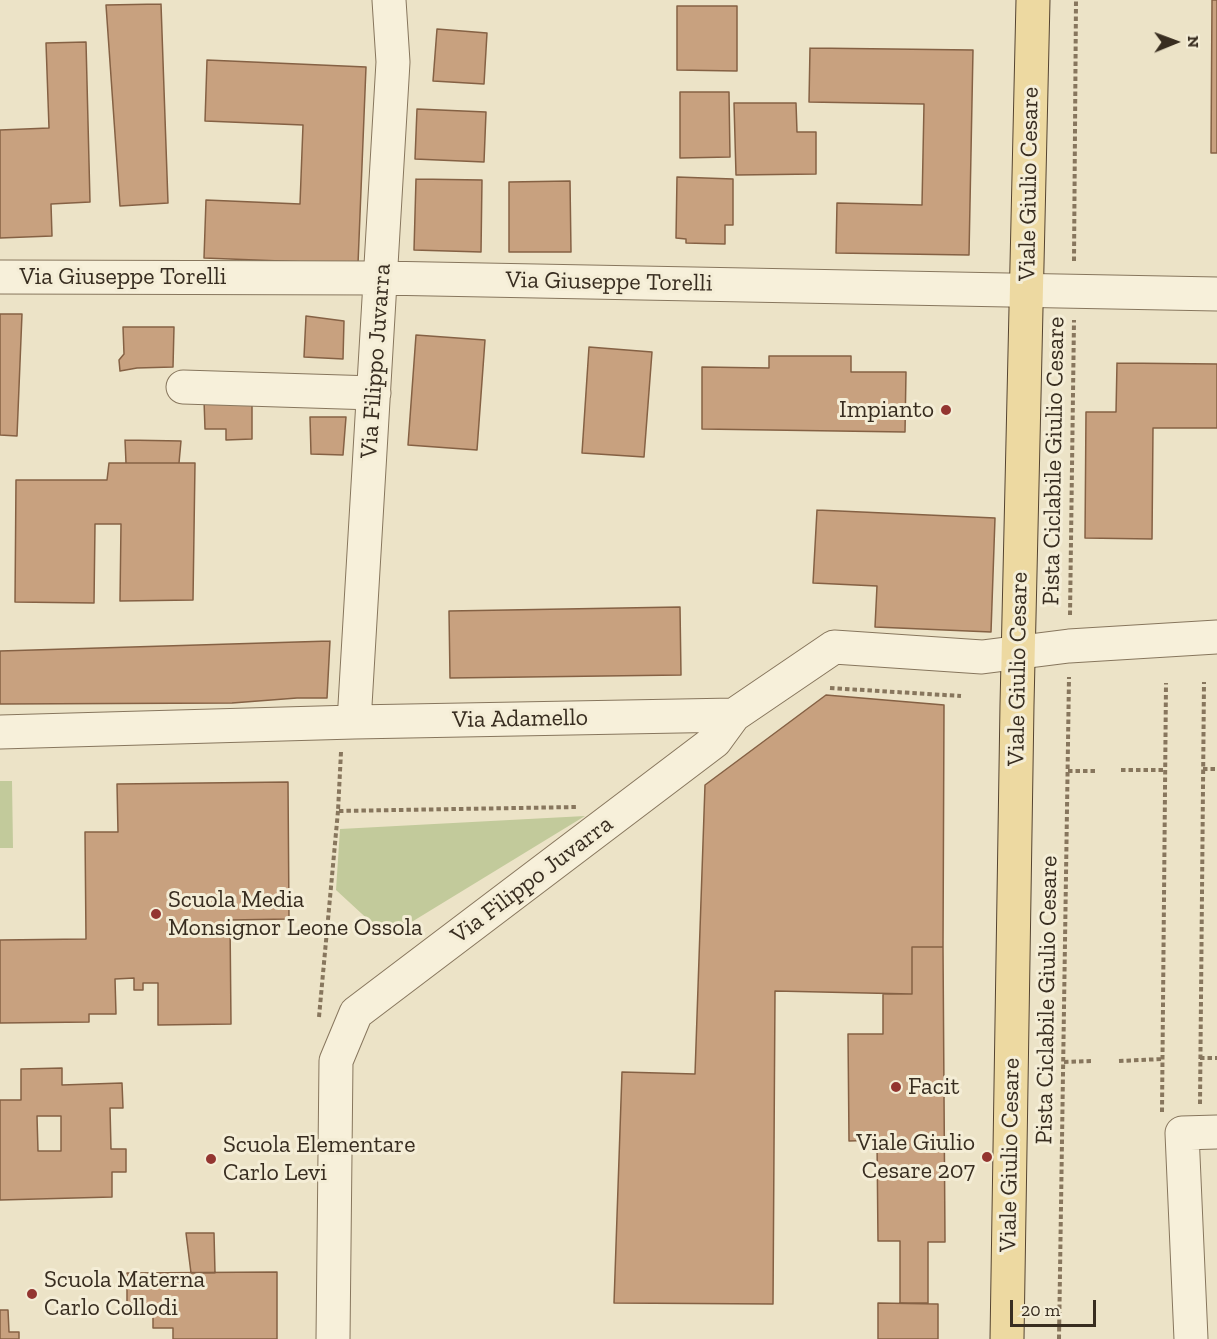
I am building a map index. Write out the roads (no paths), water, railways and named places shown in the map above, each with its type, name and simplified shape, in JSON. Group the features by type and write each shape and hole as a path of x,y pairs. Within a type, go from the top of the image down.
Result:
{"main road":[{"name":"Viale Giulio Cesare","path":"1007,1339 1033,0"}],"street":[{"name":"Via Filippo Juvarra","path":"354,722 393,62 389,0"},
{"name":"Via Giuseppe Torelli","path":"0,277 380,278 1217,294"},
{"path":"183,387 374,393"},
{"path":"734,715 834,647 982,657 1069,646 1217,637"},
{"name":"Via Filippo Juvarra","path":"333,1339 336,1061 356,1012 715,741 734,715"},
{"name":"Via Adamello","path":"0,732 354,722 734,715"},
{"path":"1191,1339 1172,1125 1217,1131"}],"place":[{"name":"Impianto","path":"946,410"},
{"name":"Scuola Media Monsignor Leone Ossola","path":"156,914"},
{"name":"Facit","path":"896,1087"},
{"name":"Viale Giulio Cesare 207","path":"987,1157"},
{"name":"Scuola Elementare Carlo Levi","path":"211,1159"},
{"name":"Scuola Materna Carlo Collodi","path":"32,1294"}]}
